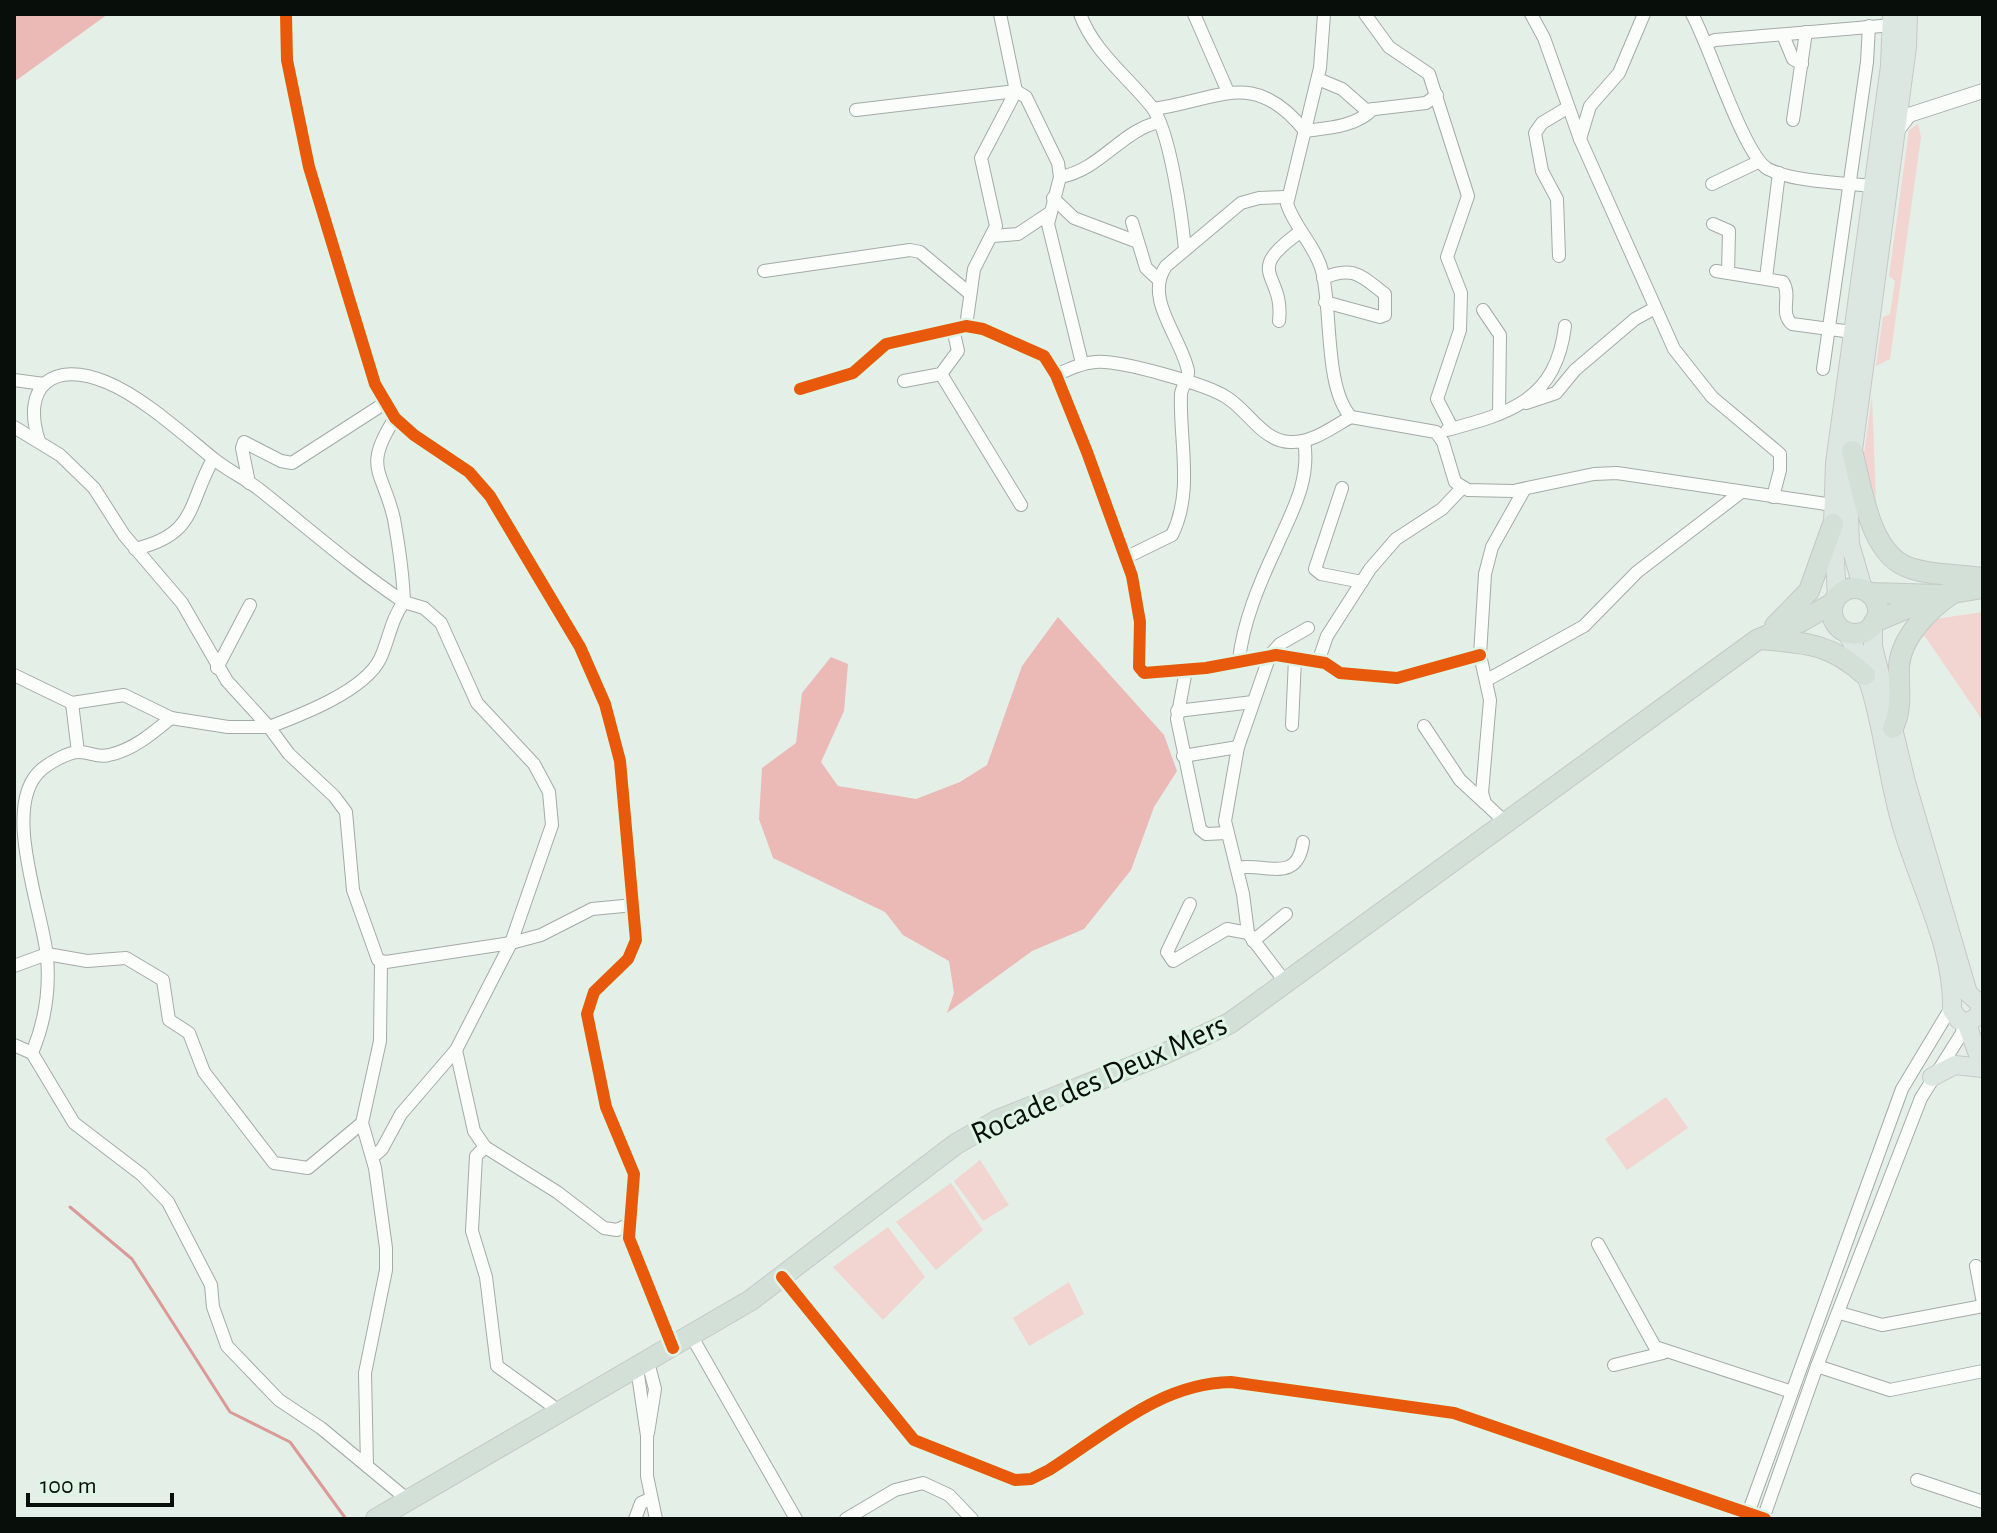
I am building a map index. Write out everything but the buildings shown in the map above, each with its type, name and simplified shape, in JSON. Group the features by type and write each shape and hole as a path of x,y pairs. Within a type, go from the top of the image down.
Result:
{"highway":[{"path":"1852,451 1876,529 1893,560 1919,571 1983,578"},
{"path":"1763,636 1809,591 1833,515"},
{"name":"Rocade des Deux Mers","path":"376,1519 692,1337 782,1277 956,1144 998,1120 1191,1043 1230,1023 1763,636 1802,621 1849,589 1947,594 1983,588"},
{"path":"1866,591 1877,605 1874,623"},
{"path":"1893,728 1901,708 1899,663 1903,651 1927,612 1947,594"},
{"name":"Rocade des Deux Mers","path":"1763,636 1785,632 1857,633 1874,623 1947,594"},
{"path":"1835,600 1833,618 1844,631"},
{"path":"1763,636 1826,648 1843,656 1865,675"}],"main road":[{"path":"1866,591 1855,570 1847,517 1852,451 1902,79 1898,18"},
{"path":"1835,600 1833,515 1852,332 1898,18"},
{"path":"1874,623 1873,646 1893,728 1983,1068 1955,1065 1932,1077"},
{"path":"1844,631 1856,648 1865,675 1899,818 1967,1012"}],"street":[{"path":"286,14 287,60 309,167 365,353 385,403 395,418 479,482 580,647 616,741 636,940 632,953 594,992 587,1014 606,1107 634,1174 635,1198 629,1224 632,1248 673,1348"},
{"path":"904,381 941,374 958,351 960,328 977,260 993,236 996,222 982,177 981,158 1016,91 1000,14"},
{"path":"1080,14 1105,55 1156,115 1179,201 1185,249"},
{"path":"1194,14 1228,92"},
{"path":"1324,14 1318,79 1286,197 1300,232 1319,263 1331,357 1345,408 1351,417"},
{"path":"1365,14 1389,47 1429,74 1468,196 1447,257 1461,293 1460,330 1437,399 1452,428"},
{"path":"1531,14 1544,38 1580,139 1674,349 1699,383 1728,412 1777,449 1780,470 1773,497"},
{"path":"1580,139 1590,106 1619,73 1644,14"},
{"path":"1692,14 1708,43 1729,102 1758,162 1779,173 1873,186"},
{"path":"1708,43 1869,26 1898,18"},
{"path":"1823,369 1867,62 1869,26"},
{"path":"1793,120 1806,32"},
{"path":"1783,35 1793,59 1802,64"},
{"path":"1318,79 1342,89 1360,108 1426,103 1437,95"},
{"path":"1902,79 1912,98 1929,107"},
{"path":"856,110 1016,91 1026,97 1050,143 1060,177 1048,214 1048,224 1082,363"},
{"path":"1895,132 1909,115 1983,91"},
{"path":"1060,177 1074,175 1102,160 1156,115 1228,92 1260,94 1276,100 1305,131"},
{"path":"1559,256 1557,199 1542,171 1535,133 1542,123 1567,108"},
{"path":"1305,131 1348,125 1373,109"},
{"path":"1712,184 1758,162"},
{"path":"1766,278 1779,173"},
{"path":"1125,558 1169,537 1175,529 1184,472 1181,393 1188,373 1165,314 1159,280 1164,268 1241,203 1259,198 1286,197"},
{"path":"1053,198 1074,218 1135,241"},
{"path":"993,236 1018,234 1048,214"},
{"path":"1132,222 1135,241 1146,268 1159,280"},
{"path":"1713,224 1727,228 1731,235 1722,272 1766,278 1786,286 1785,316 1789,322 1852,332"},
{"path":"1279,321 1268,267 1270,258 1300,232"},
{"path":"764,271 910,250 920,252 968,292"},
{"path":"1323,278 1344,270 1356,273 1385,294 1387,307 1385,315 1380,317 1325,302"},
{"path":"1056,375 1082,363 1106,361 1185,382 1227,397 1274,438 1286,442 1304,441 1351,417 1436,432 1556,393 1575,370 1635,319 1655,308"},
{"path":"1483,310 1500,335 1499,414"},
{"path":"1526,403 1554,369 1565,326"},
{"path":"800,389 853,373 886,344 960,328 983,329 1039,352 1056,375 1125,558 1139,611 1139,670 1148,674 1270,655 1318,662 1340,673 1397,678 1480,655"},
{"path":"941,374 1021,505"},
{"path":"39,441 32,418 32,402 44,384 60,376 106,382 249,483 366,577 404,602 424,608 441,623 477,703 534,764 549,792 550,836 511,943 456,1050 401,1114 382,1149 373,1157"},
{"path":"14,380 44,384"},
{"path":"249,483 242,448 244,442 281,461 292,463 385,403"},
{"path":"14,675 72,703 124,695 171,718 238,728 269,727 331,703 369,673 381,658 404,602 393,516 376,465 381,441 395,418"},
{"path":"14,427 60,455 94,488 135,549 182,603 217,668 289,754 334,796 346,812 353,890 370,946 381,962 380,1041 362,1123 373,1157 386,1270 365,1373 367,1466"},
{"path":"1436,432 1443,442 1455,482 1462,488 1524,490 1605,473 1677,480 1773,497 1833,515"},
{"path":"1239,660 1261,581 1289,524 1304,481 1304,441"},
{"path":"135,549 166,539 186,522 213,459"},
{"path":"1342,488 1315,569 1321,574 1362,582"},
{"path":"1318,662 1327,636 1362,582 1396,539 1442,509 1462,488"},
{"path":"1485,803 1481,785 1490,709 1480,655 1488,559 1524,490"},
{"path":"1487,680 1584,626 1637,572 1740,493"},
{"path":"217,668 250,605"},
{"path":"1286,983 1251,937 1227,833 1226,813 1238,747 1270,655 1280,644 1308,628"},
{"path":"1292,725 1295,659"},
{"path":"1186,670 1177,711 1183,756 1200,829 1206,834 1227,833"},
{"path":"1177,711 1253,702"},
{"path":"72,703 78,752"},
{"path":"32,1053 47,1001 47,954 21,870 27,792 38,771 78,752 99,757 111,755 133,746 171,718"},
{"path":"1424,726 1460,780 1506,823"},
{"path":"1183,756 1238,747"},
{"path":"1237,868 1284,869 1302,853 1303,842"},
{"path":"1190,904 1167,952 1173,961 1227,929 1251,937"},
{"path":"381,962 511,943 541,935 592,909 634,905"},
{"path":"1251,937 1286,914"},
{"path":"14,966 47,954 101,962 126,958 158,974 166,987 169,1020 189,1033 204,1072 274,1163 308,1168 362,1123"},
{"path":"782,1277 914,1440 1015,1480 1031,1479 1049,1470 1169,1394 1206,1382 1231,1382 1454,1413 1747,1516 1764,1519 1817,1366 1932,1077 1958,1041 1967,1012"},
{"path":"1747,1516 1902,1089 1929,1038 1967,1012"},
{"path":"14,1045 32,1053 74,1123 142,1175 168,1202 211,1285 213,1307 227,1346 279,1400 408,1500"},
{"path":"456,1050 474,1131 485,1147 557,1192 604,1228 617,1230 629,1224"},
{"path":"485,1147 476,1156 472,1231 486,1277 497,1366 551,1405 556,1415"},
{"path":"1598,1244 1649,1341 1663,1353 1792,1392"},
{"path":"1840,1313 1882,1325 1983,1305 1976,1266"},
{"path":"692,1337 796,1519"},
{"path":"1614,1365 1663,1353"},
{"path":"642,1365 655,1389 647,1436 650,1499 656,1519"},
{"path":"1817,1366 1890,1390 1983,1371"},
{"path":"1917,1480 1983,1502"},
{"path":"846,1519 895,1490 923,1483 949,1495 972,1519"},
{"path":"635,1519 641,1503 650,1499"}],"shaded area":[{"path":"14,14 108,14 14,82"},
{"path":"1918,124 1921,137 1890,359 1876,366 1883,317 1890,314 1895,281 1889,276 1909,130"},
{"path":"1872,396 1876,501 1863,461"},
{"path":"1983,612 1983,721 1924,635 1935,619"},
{"path":"1058,617 1164,735 1177,771 1154,807 1131,870 1084,929 1032,951 947,1013 954,993 949,961 903,935 885,912 773,858 759,819 762,768 796,743 802,693 831,657 848,664 844,711 821,762 838,786 916,799 960,782 987,765 1022,666"},
{"path":"1666,1097 1688,1128 1627,1170 1605,1139"},
{"path":"980,1160 1009,1205 983,1221 954,1181"},
{"path":"951,1183 983,1230 936,1270 896,1222"},
{"path":"888,1227 925,1277 883,1320 833,1267"},
{"path":"1069,1282 1084,1314 1029,1346 1013,1318"}],"waterway":[{"path":"70,1207 132,1259 230,1412 290,1442 346,1519"}],"cycle path":[{"path":"286,14 287,60 309,167 375,384 395,418 414,435 469,472 490,496 580,647 605,704 620,761 636,940 628,959 594,992 587,1014 606,1107 634,1174 629,1238 673,1348"},
{"path":"800,389 853,373 886,344 966,326 983,329 1044,356 1056,375 1087,452 1132,576 1140,622 1139,667 1144,673 1206,668 1276,655 1325,663 1340,673 1397,678 1480,655"},
{"path":"782,1277 914,1440 1015,1480 1031,1479 1049,1470 1157,1401 1181,1391 1231,1382 1454,1413 1765,1519"}]}
